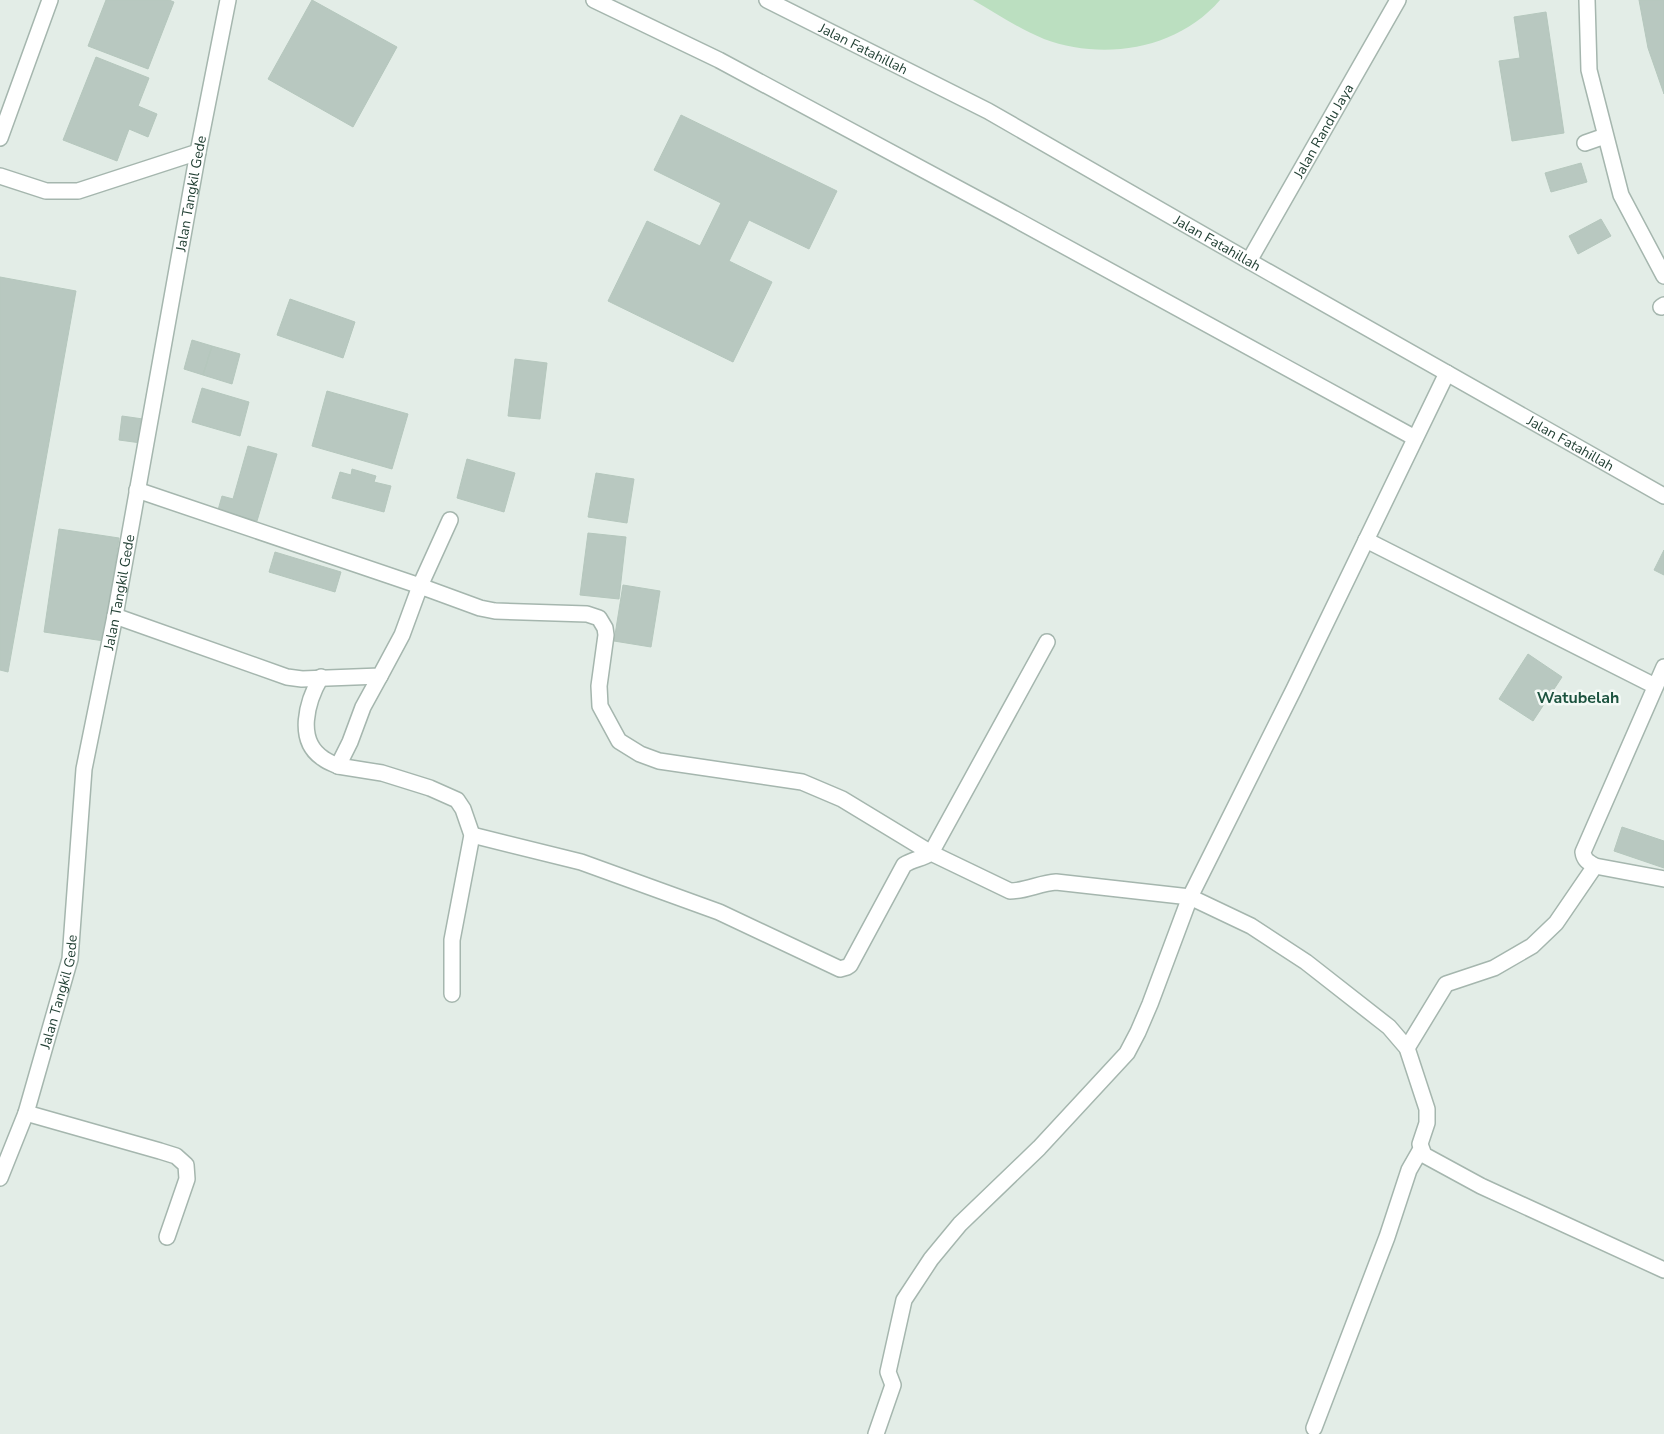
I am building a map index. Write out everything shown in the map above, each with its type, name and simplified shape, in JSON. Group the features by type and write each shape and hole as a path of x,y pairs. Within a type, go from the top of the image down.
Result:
{"street":[{"path":"0,138 50,0"},
{"name":"Jalan Tangkil Gede","path":"0,1178 26,1113 70,959 84,769 115,616 198,152 228,0"},
{"path":"594,0 736,69 1010,216 1415,438"},
{"name":"Jalan Fatahillah","path":"767,0 988,111 1664,496"},
{"name":"Jalan Randu Jaya","path":"1249,261 1398,0"},
{"path":"1587,0 1589,70 1621,195 1664,276"},
{"path":"1585,143 1605,136"},
{"path":"0,176 46,191 78,191 198,152"},
{"path":"876,1434 893,1385 888,1372 904,1300 931,1260 960,1224 1039,1148 1127,1053 1150,1004 1190,897 1447,373"},
{"path":"137,490 480,608 495,611 587,614 599,618 605,628 606,635 599,686 600,706 619,741 640,754 659,761 802,782 842,799 931,853 1010,891 1056,882 1190,897 1251,926 1306,962 1389,1026 1407,1048 1428,1109 1428,1123 1420,1144 1424,1155 1481,1186 1664,1270"},
{"path":"338,766 350,742 362,708 402,635 420,586 450,520"},
{"path":"1366,540 1655,686"},
{"path":"115,616 287,677 302,679 380,676"},
{"path":"472,835 581,862 710,908 843,969 850,964 904,865 912,859 923,858 931,853 1047,642"},
{"path":"1664,666 1586,844 1584,857 1595,866 1664,879"},
{"path":"321,677 312,692 306,721 308,737 322,759 338,766 382,773 430,788 456,800 463,809 472,835 452,940 452,994"},
{"path":"1407,1048 1446,984 1494,968 1532,946 1556,923 1595,866"},
{"path":"26,1113 176,1156 186,1164 187,1179 167,1237"},
{"path":"1314,1428 1387,1237 1410,1170 1421,1149"}],"green space":[{"path":"973,0 1220,0 1203,17 1183,30 1161,40 1114,50 1067,46 1044,39 1017,26"}],"building":[{"path":"106,0 169,0 174,2 148,69 88,46"},
{"path":"312,0 397,47 353,127 268,79"},
{"path":"1639,0 1664,0 1664,94 1648,48"},
{"path":"1546,12 1564,133 1512,141 1499,61 1520,58 1514,17"},
{"path":"96,57 149,78 138,106 157,114 148,137 129,129 117,161 63,140"},
{"path":"681,115 837,191 809,249 749,220 729,261 772,282 733,362 608,301 647,221 700,246 721,203 654,170"},
{"path":"1581,163 1587,182 1551,192 1545,173"},
{"path":"1601,219 1611,236 1578,254 1569,236"},
{"path":"0,277 76,291 8,672 0,670"},
{"path":"290,299 355,322 343,358 277,335"},
{"path":"192,340 212,346 203,375 184,369"},
{"path":"212,346 240,354 232,384 203,375"},
{"path":"515,359 547,363 540,419 508,416"},
{"path":"202,388 249,402 240,436 192,422"},
{"path":"327,391 408,414 392,469 312,446"},
{"path":"122,416 143,419 141,443 119,440"},
{"path":"248,446 277,454 257,521 218,510 222,496 233,499"},
{"path":"467,459 515,473 504,512 457,498"},
{"path":"352,469 376,476 374,482 391,486 384,512 332,498 340,472 351,475"},
{"path":"596,473 634,479 627,523 588,517"},
{"path":"59,529 119,538 104,641 44,632"},
{"path":"588,533 626,537 619,599 580,595"},
{"path":"1664,550 1664,575 1654,570"},
{"path":"275,552 341,572 335,592 269,572"},
{"path":"623,585 660,591 651,647 614,641"},
{"path":"1528,654 1562,677 1533,721 1499,699"},
{"path":"1622,827 1664,841 1664,868 1614,851"}],"district":[{"name":"Watubelah","path":"1578,698"}]}
